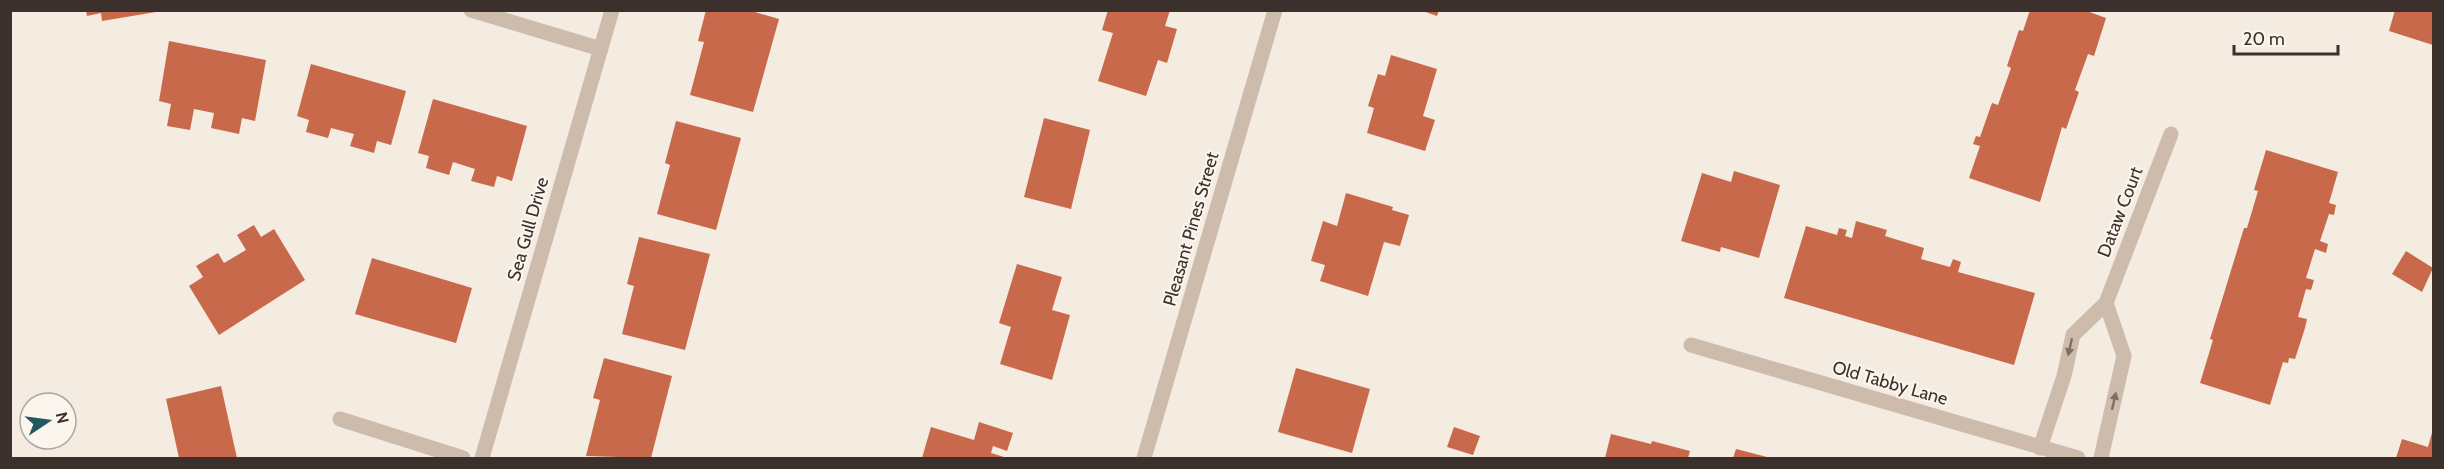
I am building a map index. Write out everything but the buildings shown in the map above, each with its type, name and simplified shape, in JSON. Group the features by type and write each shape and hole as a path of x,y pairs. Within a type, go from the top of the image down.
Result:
{"street":[{"path":"471,10 601,49"},
{"name":"Sea Gull Drive","path":"482,459 612,10"},
{"name":"Pleasant Pines Street","path":"1144,459 1275,10"},
{"name":"Dataw Court","path":"2040,448 2064,376 2073,335 2106,303 2171,135"},
{"path":"2101,459 2124,356 2106,303"},
{"name":"Old Tabby Lane","path":"1691,345 2078,459"},
{"path":"340,419 463,459"}]}
